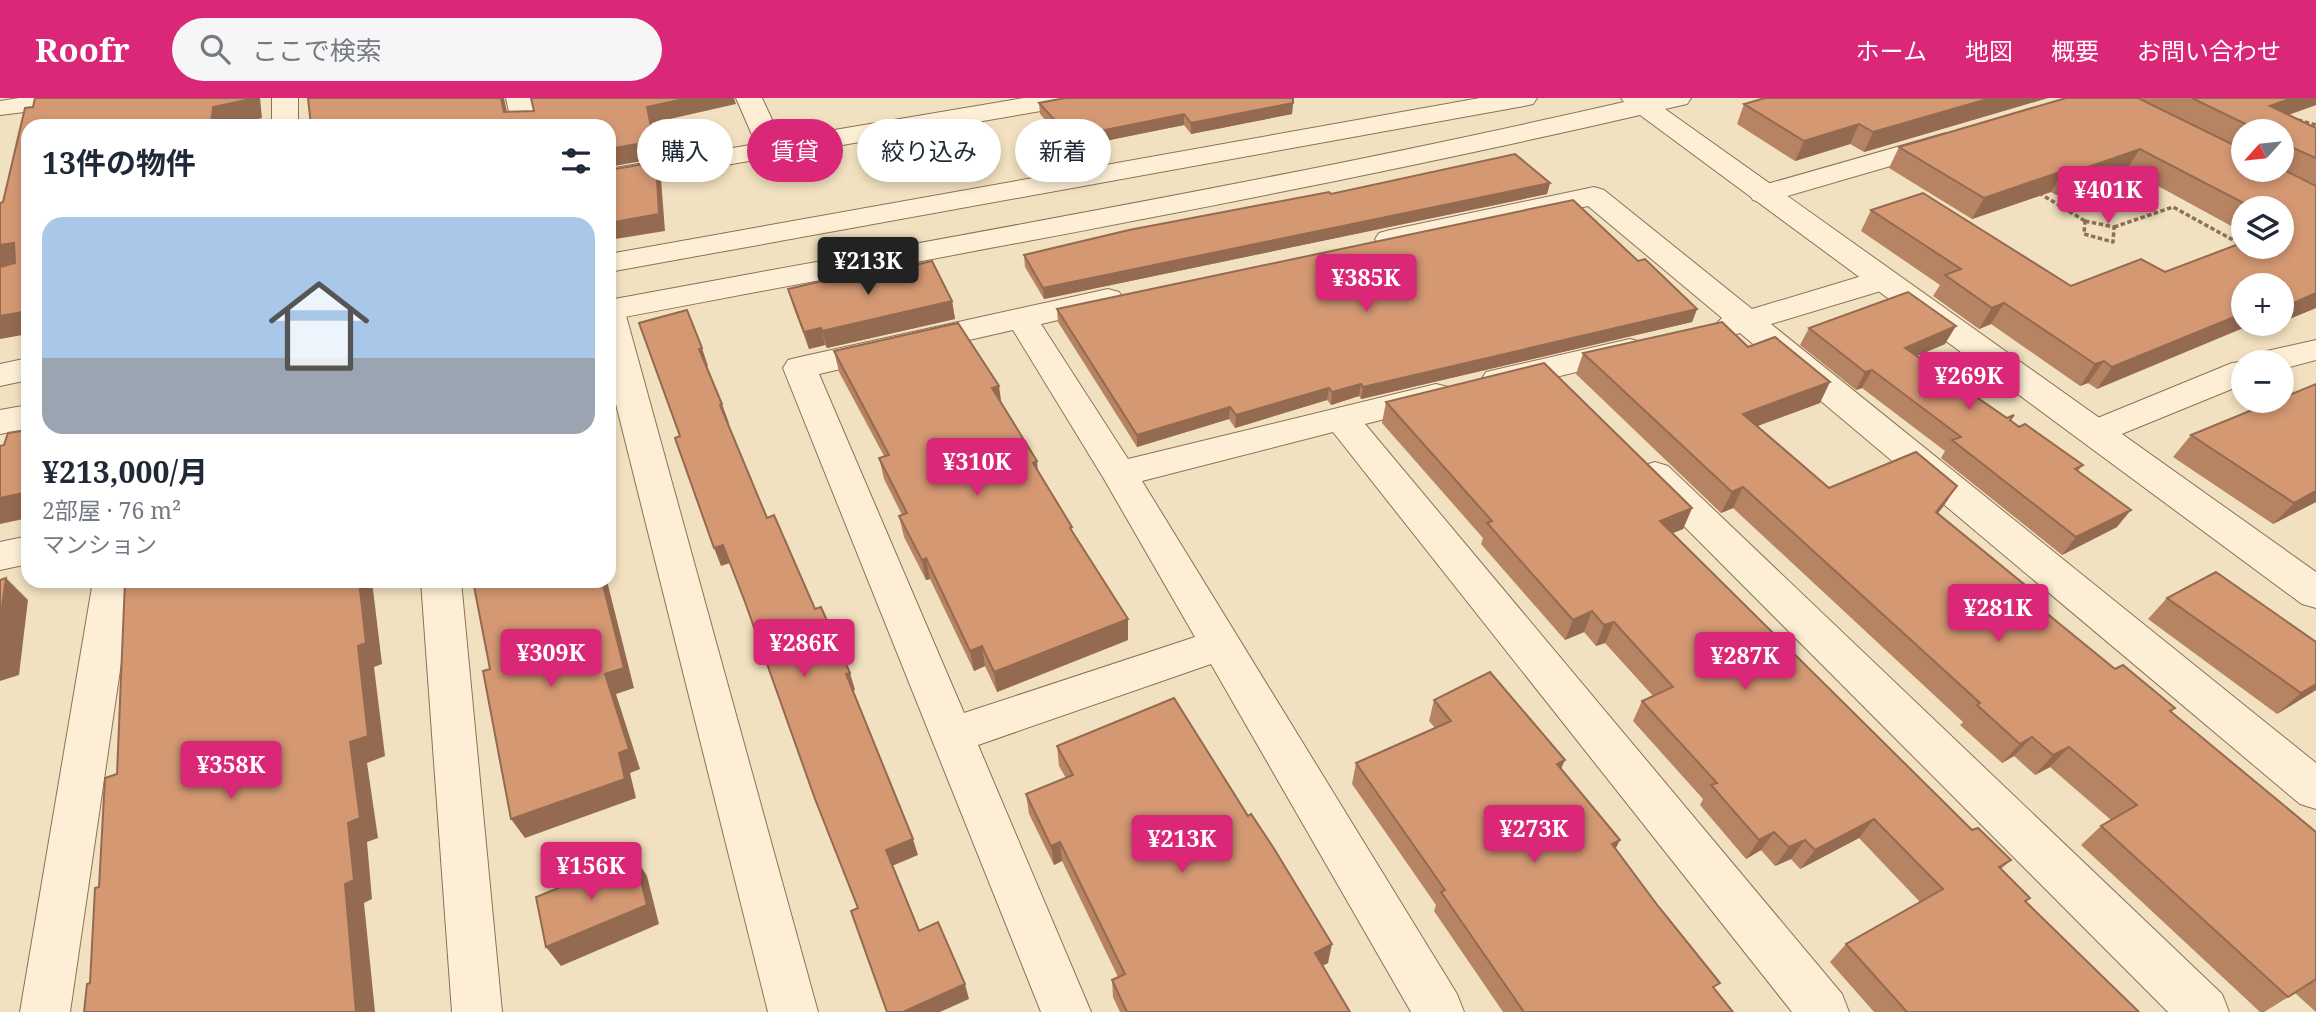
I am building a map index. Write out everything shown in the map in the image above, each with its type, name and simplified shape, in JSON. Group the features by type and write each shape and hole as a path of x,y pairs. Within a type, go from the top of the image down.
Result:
{"street":[{"path":"3,112 73,98"},
{"path":"285,98 285,119"},
{"path":"519,98 524,119"},
{"path":"749,98 758,119"},
{"path":"843,134 985,105 1070,98"},
{"path":"616,262 1524,98"},
{"path":"616,310 1193,200 1640,102 1678,98"},
{"path":"1640,102 1763,194 2316,593"},
{"path":"1763,194 1965,135"},
{"path":"616,176 747,153"},
{"path":"1362,245 1594,196 2316,790"},
{"path":"1696,334 1750,322 1883,279"},
{"path":"1066,1012 800,368 1144,291"},
{"path":"1021,317 1119,474 1439,1012"},
{"path":"616,338 793,1012"},
{"path":"1119,474 1655,343"},
{"path":"2294,357 2313,354"},
{"path":"1546,368 1576,397"},
{"path":"0,374 21,370"},
{"path":"2095,432 2231,376"},
{"path":"0,422 21,418"},
{"path":"1341,419 1824,1012"},
{"path":"1626,446 2204,1012"},
{"path":"0,556 21,552"},
{"path":"45,1012 112,588"},
{"path":"442,588 477,1012"},
{"path":"951,736 1219,645"}],"path":[{"path":"2294,120 2316,125"},
{"path":"2029,187 2085,221 2114,227 2173,208 2231,239"},
{"path":"2085,221 2084,234 2113,243 2114,227"}],"building":[{"path":"35,98 251,98 213,107 212,119 22,119 25,108 33,107"},
{"path":"308,98 501,98 504,112 534,111 531,98 688,98 647,107 649,119 637,119 637,144 616,148 616,119 310,119"},
{"path":"1065,98 1293,98 1293,103 1191,123 1184,114 1111,129 1111,119 1054,119 1039,103"},
{"path":"1765,98 1991,98 1873,132 1859,124 1804,141 1744,104"},
{"path":"2066,98 2138,98 2231,144 2231,182 2294,182 2294,175 2316,186 2316,293 2294,303 2294,273 2231,273 2231,318 2112,367 2104,361 2095,364 2004,303 1992,308 1945,275 1961,269 1871,210 1923,193 2071,286 2141,259 2165,272 2231,247 2231,259 2294,259 2294,196 2231,197 2140,149 2068,174 2063,171 1984,198 1899,147"},
{"path":"2192,98 2292,98 2270,106 2316,128 2316,158 2294,148 2294,119 2235,119"},
{"path":"21,125 21,312 0,316 0,267 15,263 14,243 0,245 0,203 3,202"},
{"path":"1515,154 1550,183 1043,288 1024,255 1129,230 1329,192 1331,194"},
{"path":"637,165 637,182 657,182 659,214 616,222 616,169"},
{"path":"1573,200 1638,261 1645,259 1697,309 1363,387 1361,384 1332,392 1329,388 1236,415 1230,407 1137,435 1057,309"},
{"path":"932,261 952,301 822,331 821,328 804,332 788,289 840,277 843,282"},
{"path":"1908,292 1956,326 1905,348 2007,418 2014,415 2010,420 2019,427 2025,424 2083,465 2075,469 2131,510 2076,537 1952,440 1961,437 1872,370 1865,372 1809,328"},
{"path":"687,310 702,348 699,349 722,404 720,405 767,518 774,515 815,609 821,607 850,673 846,674 913,839 886,850 919,931 938,922 965,984 903,1012 887,1012 851,911 858,908 815,799 723,545 714,548 675,438 680,436 639,323"},
{"path":"1722,322 1748,347 1775,337 1830,382 1743,414 1829,488 1916,452 1957,486 1936,512 2047,603 2039,607 2115,669 2123,665 2175,708 2170,711 2316,832 2316,979 2288,997 2101,826 2137,805 2069,747 2053,755 2032,737 2020,744 1977,705 1980,703 1743,487 1732,492 1583,353"},
{"path":"958,323 999,386 992,388 1037,461 1033,463 1072,527 1070,528 1128,619 994,672 982,646 970,651 926,558 922,560 899,516 907,513 879,458 889,455 834,351"},
{"path":"1544,363 1692,508 1660,521 1972,830 1978,828 2011,860 1999,867 2030,898 2025,901 2139,1012 1907,1012 1846,944 1943,889 1874,819 1815,850 1805,840 1789,847 1774,832 1759,840 1711,785 1717,783 1642,701 1673,687 1614,622 1604,625 1592,611 1573,620 1487,523 1492,521 1386,402"},
{"path":"2316,384 2316,491 2294,503 2191,435 2245,413 2294,413 2294,393"},
{"path":"21,431 21,494 0,498 0,446 4,445 8,433"},
{"path":"2216,572 2316,642 2316,684 2301,693 2167,598"},
{"path":"6,578 0,622 0,580"},
{"path":"125,588 360,588 366,643 358,646 368,736 350,742 360,818 348,823 354,880 345,884 356,1012 84,1012 87,984 90,983 95,888 99,887 105,778 117,774"},
{"path":"474,588 604,588 624,668 605,674 629,749 619,753 625,779 511,819 483,671 490,669"},
{"path":"1490,672 1565,760 1557,764 1620,840 1612,844 1720,983 1713,987 1733,1012 1524,1012 1441,892 1445,890 1356,763 1451,721 1434,700"},
{"path":"1174,698 1248,816 1251,814 1273,847 1332,944 1315,953 1350,1012 1127,1012 1112,980 1125,974 1060,842 1051,846 1026,794 1073,775 1057,746"},
{"path":"635,857 647,905 546,947 536,897"}]}
